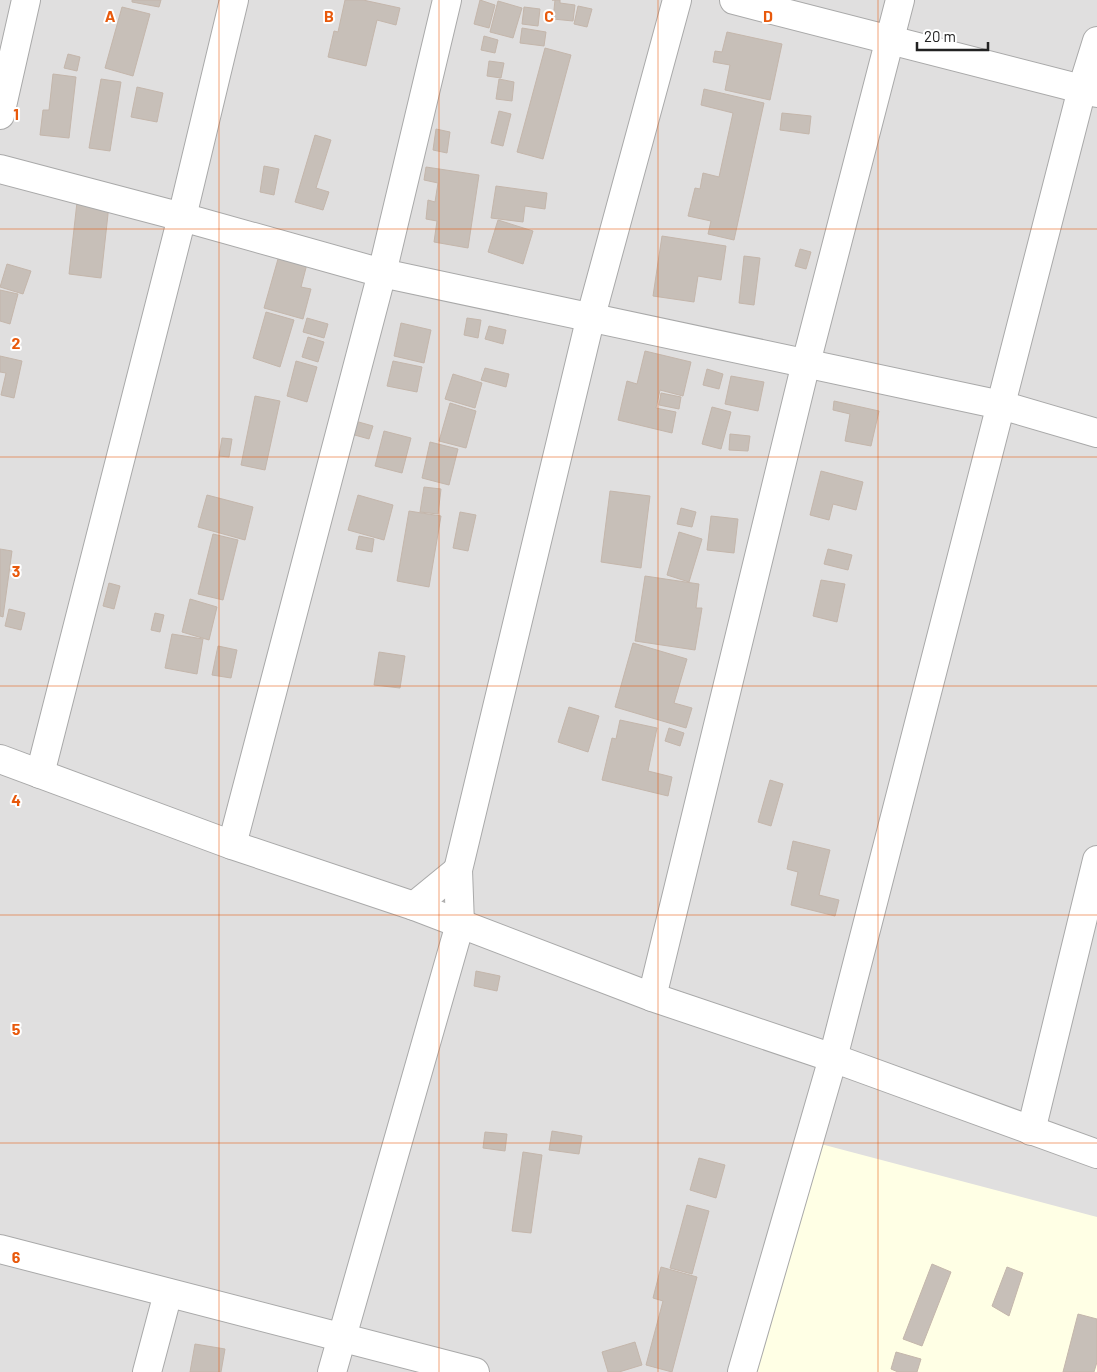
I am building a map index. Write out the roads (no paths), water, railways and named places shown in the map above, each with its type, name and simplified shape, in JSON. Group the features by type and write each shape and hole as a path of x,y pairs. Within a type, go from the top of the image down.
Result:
{"street":[{"path":"0,114 26,0"},
{"path":"40,774 182,217 234,0"},
{"path":"232,845 382,273 447,0"},
{"path":"332,1372 460,924 458,870 591,316 677,0"},
{"path":"734,0 1089,91"},
{"path":"652,997 806,363 888,40 900,0"},
{"path":"742,1372 833,1058 1001,405 1089,91 1097,41"},
{"path":"0,169 382,273 591,316 1001,405 1097,433"},
{"path":"0,759 232,845 414,906 652,997 833,1058 1097,1154"},
{"path":"1031,1131 1097,860"},
{"path":"414,906 458,870"},
{"path":"0,1249 475,1372"},
{"path":"147,1372 168,1293"}]}
